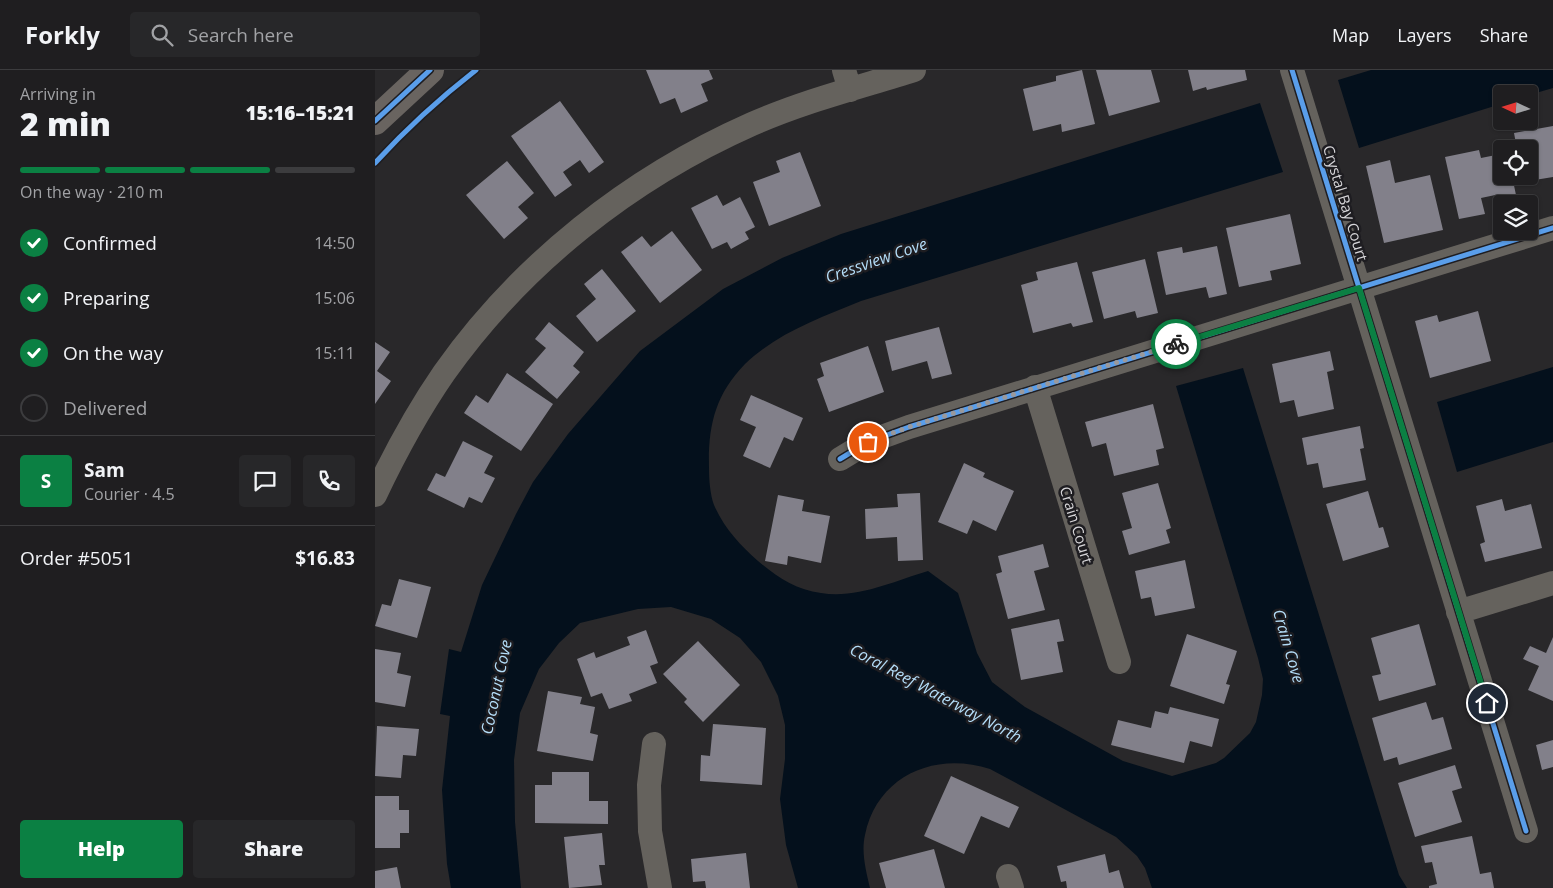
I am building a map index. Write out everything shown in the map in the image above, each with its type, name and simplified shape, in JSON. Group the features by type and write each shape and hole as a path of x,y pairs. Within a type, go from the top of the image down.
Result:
{"street":[{"path":"375,121 430,70"},
{"path":"375,495 404,438 444,374 484,322 555,249 615,202 694,153 767,118 811,101 847,80 914,70"},
{"name":"Crystal Bay Court","path":"1292,70 1526,831"},
{"path":"841,459 868,442 891,433 1553,228"},
{"name":"Crain Court","path":"1035,387 1119,662"},
{"path":"1458,612 1553,583"},
{"path":"654,744 649,785 650,822 660,888"}],"water":[{"path":"1371,70 1553,70 1553,88 1538,92 1538,85 1493,85 1493,106 1359,148 1338,80"},
{"path":"1260,103 1283,172 861,301 800,327 771,343 745,364 720,399 715,412 710,438 710,486 714,505 733,536 758,561 795,586 821,593 848,594 875,588 928,571 958,593 977,653 992,682 1025,707 1123,761 1172,776 1216,763 1224,758 1250,733 1256,722 1262,695 1263,679 1258,658 1176,386 1243,368 1399,875 1407,888 1152,888 1145,868 1137,856 1116,837 990,769 970,764 949,763 930,766 912,773 896,783 882,797 872,814 864,841 865,861 870,888 798,888 786,845 780,799 785,759 785,725 778,696 761,662 740,638 711,619 671,607 638,609 580,623 559,643 539,669 520,713 514,760 515,822 521,888 451,888 447,864 442,790 450,716 440,714 449,649 461,652 482,585 533,482 568,434 640,351 723,289 782,258 841,234"},
{"path":"1553,367 1553,442 1457,472 1437,402"}],"building":[{"path":"646,70 709,70 713,79 701,84 708,101 681,113 675,98 660,104"},
{"path":"1082,70 1095,124 1062,132 1061,124 1033,131 1023,89 1056,81 1056,76"},
{"path":"1096,70 1151,70 1160,102 1109,116"},
{"path":"1188,70 1245,70 1247,80 1207,90 1206,87 1193,91"},
{"path":"560,101 604,162 589,173 580,160 563,172 572,185 555,197 511,136"},
{"path":"1553,126 1553,177 1538,180 1538,140 1515,140 1514,133"},
{"path":"1479,150 1481,158 1493,156 1493,185 1514,185 1516,195 1500,194 1481,198 1485,214 1459,219 1445,157"},
{"path":"800,152 821,206 769,226 753,182 780,172 776,161"},
{"path":"1390,160 1395,183 1430,175 1443,230 1384,243 1366,166"},
{"path":"507,161 534,193 518,207 528,218 504,239 466,195"},
{"path":"717,195 723,206 740,197 755,227 745,232 749,239 731,249 727,242 712,249 691,208"},
{"path":"1290,214 1301,264 1270,271 1272,280 1239,287 1226,228"},
{"path":"672,231 702,270 660,303 621,252 642,236 651,247"},
{"path":"1217,246 1227,294 1209,298 1206,287 1166,295 1157,252 1182,247 1183,253"},
{"path":"1145,259 1158,313 1137,318 1135,311 1104,319 1092,272"},
{"path":"1077,262 1093,322 1073,327 1071,323 1033,333 1021,285 1038,280 1036,272"},
{"path":"602,269 636,311 597,342 576,316 596,299 584,284"},
{"path":"1478,311 1491,361 1430,378 1415,321 1437,315 1439,322"},
{"path":"549,322 584,352 573,366 580,372 557,399 525,372 546,348 535,339"},
{"path":"939,327 952,374 932,379 927,361 892,371 885,341"},
{"path":"375,342 390,352 377,371 391,381 375,404"},
{"path":"868,346 884,392 829,412 817,379 824,376 820,363"},
{"path":"1330,351 1334,370 1327,372 1334,409 1298,417 1294,400 1280,403 1272,364"},
{"path":"507,373 553,404 521,451 464,413 476,395 488,403"},
{"path":"751,395 803,418 793,441 784,437 770,468 743,456 756,427 740,420"},
{"path":"1153,404 1164,448 1156,450 1159,465 1114,476 1106,443 1092,447 1085,422"},
{"path":"1360,426 1364,448 1360,449 1366,480 1323,488 1318,463 1307,465 1302,438"},
{"path":"463,441 493,456 484,473 495,478 482,503 469,497 464,508 427,490 436,473 445,477"},
{"path":"964,463 985,473 983,477 1014,491 996,531 973,520 967,534 938,522"},
{"path":"1158,483 1171,528 1166,530 1170,543 1129,555 1122,531 1132,528 1122,493"},
{"path":"1368,491 1379,528 1383,527 1389,547 1343,561 1326,504"},
{"path":"920,493 923,560 898,561 897,537 866,539 865,509 898,507 897,494"},
{"path":"778,495 804,500 802,511 830,516 821,563 788,556 787,565 765,561"},
{"path":"1502,499 1505,511 1531,504 1542,548 1485,562 1480,544 1485,542 1476,506"},
{"path":"1043,544 1049,567 1034,571 1045,610 1008,619 996,574 1002,572 998,556"},
{"path":"1185,560 1195,608 1155,616 1151,597 1141,599 1135,571"},
{"path":"399,579 431,587 417,638 375,626 382,604 391,606"},
{"path":"1059,619 1064,641 1057,642 1063,672 1021,680 1011,629"},
{"path":"1419,624 1436,685 1379,701 1372,676 1381,674 1371,638"},
{"path":"646,630 658,663 650,666 657,683 629,694 632,701 609,709 602,693 591,697 577,659 594,652 596,658 630,645 627,637"},
{"path":"1187,634 1237,651 1226,684 1230,685 1224,704 1170,686"},
{"path":"1553,637 1553,701 1528,690 1539,666 1523,659 1530,646 1546,653"},
{"path":"698,641 740,685 703,722 684,702 687,699 663,674"},
{"path":"375,649 401,653 397,673 411,676 405,707 375,702"},
{"path":"548,691 582,697 580,704 595,707 590,733 598,735 593,761 537,751"},
{"path":"1426,702 1432,720 1443,717 1452,749 1399,765 1397,757 1384,761 1372,718"},
{"path":"1170,707 1219,719 1212,747 1190,741 1184,763 1111,745 1118,720 1151,728 1155,711 1168,714"},
{"path":"713,724 766,728 762,785 700,781 701,755 710,756"},
{"path":"377,726 419,729 416,756 403,755 401,778 375,776"},
{"path":"1553,740 1553,767 1542,770 1536,745"},
{"path":"1455,765 1462,788 1452,791 1462,822 1415,837 1398,783"},
{"path":"552,772 589,772 589,801 608,801 608,824 535,823 535,785 552,785"},
{"path":"951,776 1019,807 1009,828 981,816 964,854 924,836"},
{"path":"375,796 399,796 399,810 409,810 409,833 400,833 400,848 375,848"},
{"path":"602,833 605,865 599,865 602,885 569,888 564,837"},
{"path":"1472,836 1480,874 1491,872 1494,888 1429,888 1429,886 1437,884 1432,862 1425,863 1421,846"},
{"path":"934,849 945,888 886,888 879,863"},
{"path":"746,853 750,888 706,888 705,881 693,882 691,859"},
{"path":"1105,854 1109,873 1119,870 1124,888 1067,888 1066,881 1061,882 1057,866"},
{"path":"397,867 401,888 375,888 375,871"}],"cycle path":[{"path":"375,121 430,70"},
{"path":"375,163 424,114 476,70"},
{"path":"1292,70 1526,831"},
{"path":"840,459 868,442 909,427 1553,228"}],"way so far":[{"path":"868,442 909,427 1176,344"}],"route":[{"path":"1176,344 1359,288 1487,703"}],"water label":[{"name":"Cressview Cove","path":"876,260"},
{"name":"Crain Cove","path":"1289,646"},
{"name":"Coconut Cove","path":"496,687"},
{"name":"Coral Reef Waterway North","path":"936,693"}]}
